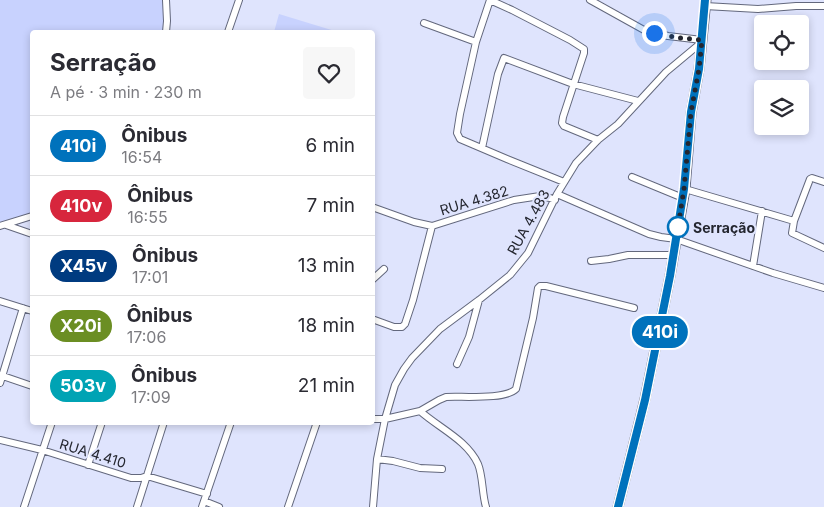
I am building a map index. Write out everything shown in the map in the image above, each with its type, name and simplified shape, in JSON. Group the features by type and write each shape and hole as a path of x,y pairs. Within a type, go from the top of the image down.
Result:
{"main road":[{"path":"618,507 645,400 674,255 684,193 691,112 699,69 705,3"}],"street":[{"path":"166,0 168,22 166,30"},
{"path":"229,30 239,0"},
{"path":"564,182 460,138 457,133 476,42 490,0 582,47 584,53 563,117 563,125 598,140"},
{"path":"590,0 644,30 702,41"},
{"path":"705,3 758,9 824,6"},
{"path":"424,23 476,42"},
{"name":"RUA 4.483","path":"373,507 377,460 386,419 395,385 404,369 440,329 510,275 528,253 564,182 576,163 598,140 618,124 666,72 702,41"},
{"path":"482,148 498,74 504,58 573,84 638,101"},
{"path":"632,178 794,221"},
{"path":"824,182 812,178 810,180 794,221 792,234 824,248"},
{"name":"RUA 4.382","path":"375,208 414,222 432,226 514,200 540,196 556,197 649,234 676,240 824,288"},
{"path":"752,266 762,211"},
{"path":"3,225 30,217"},
{"path":"3,225 30,233"},
{"path":"375,320 394,327 402,327 405,324 432,226"},
{"path":"591,261 628,255 674,255"},
{"path":"375,277 384,269"},
{"path":"375,419 386,419 420,410 446,397 493,396 514,391 540,286 634,308"},
{"path":"456,364 469,337 479,300"},
{"path":"0,301 30,310"},
{"path":"23,308 1,378 30,385"},
{"path":"420,410 429,419 464,444 472,455 478,464 486,507"},
{"path":"24,507 51,425"},
{"path":"88,465 101,425"},
{"path":"137,507 163,425"},
{"path":"219,507 203,504 230,425"},
{"path":"288,507 316,425"},
{"name":"RUA 4.410","path":"0,440 42,450 130,478 147,476 207,494"},
{"path":"377,460 398,462 414,467 442,469"}],"shaded area":[{"path":"0,0 164,0 165,30 30,30 30,214 0,222"},
{"path":"279,14 331,30 275,30"}],"bus line":[{"name":"410i","path":"618,507 645,400 670,276 684,189 691,112 699,69 705,0"}],"place":[{"name":"Serração","path":"678,227"}],"route":[{"path":"654,33 702,40 691,112 690,139 678,227"}]}
